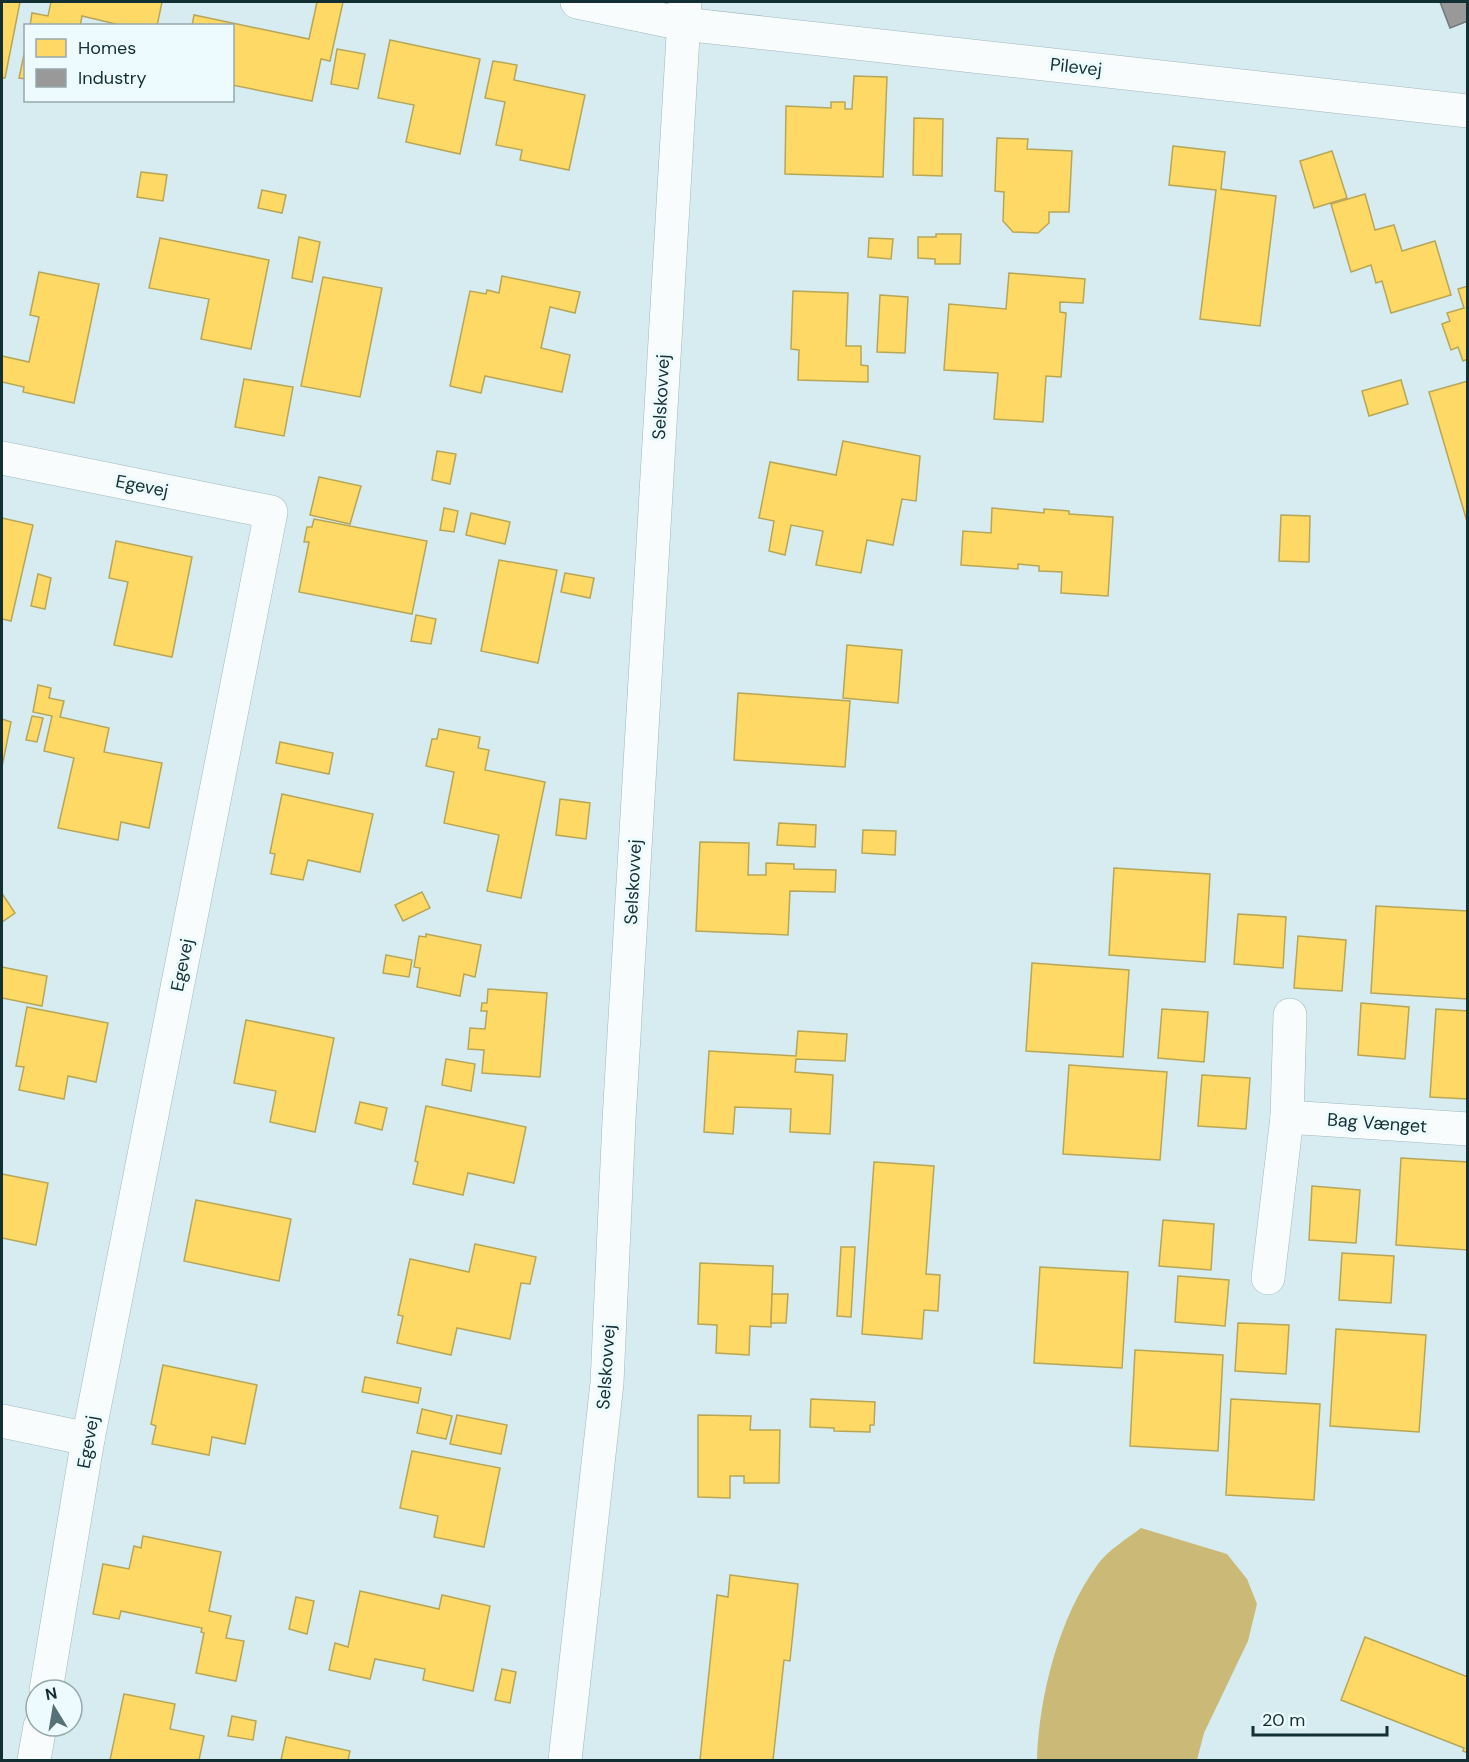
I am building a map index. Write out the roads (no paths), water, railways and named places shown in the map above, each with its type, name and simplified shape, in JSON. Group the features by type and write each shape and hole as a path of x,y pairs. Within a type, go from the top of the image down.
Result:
{"street":[{"name":"Pilevej","path":"577,2 684,13 1467,111"},
{"name":"Selskovvej","path":"565,1761 607,1383 619,1120 684,13"},
{"name":"Egevej","path":"2,458 271,512 88,1439 48,1678"},
{"path":"1268,1278 1287,1117 1290,1016"},
{"name":"Bag Vænget","path":"1287,1117 1467,1129"},
{"path":"2,1421 88,1439"},
{"path":"34,1761 38,1738"}]}
